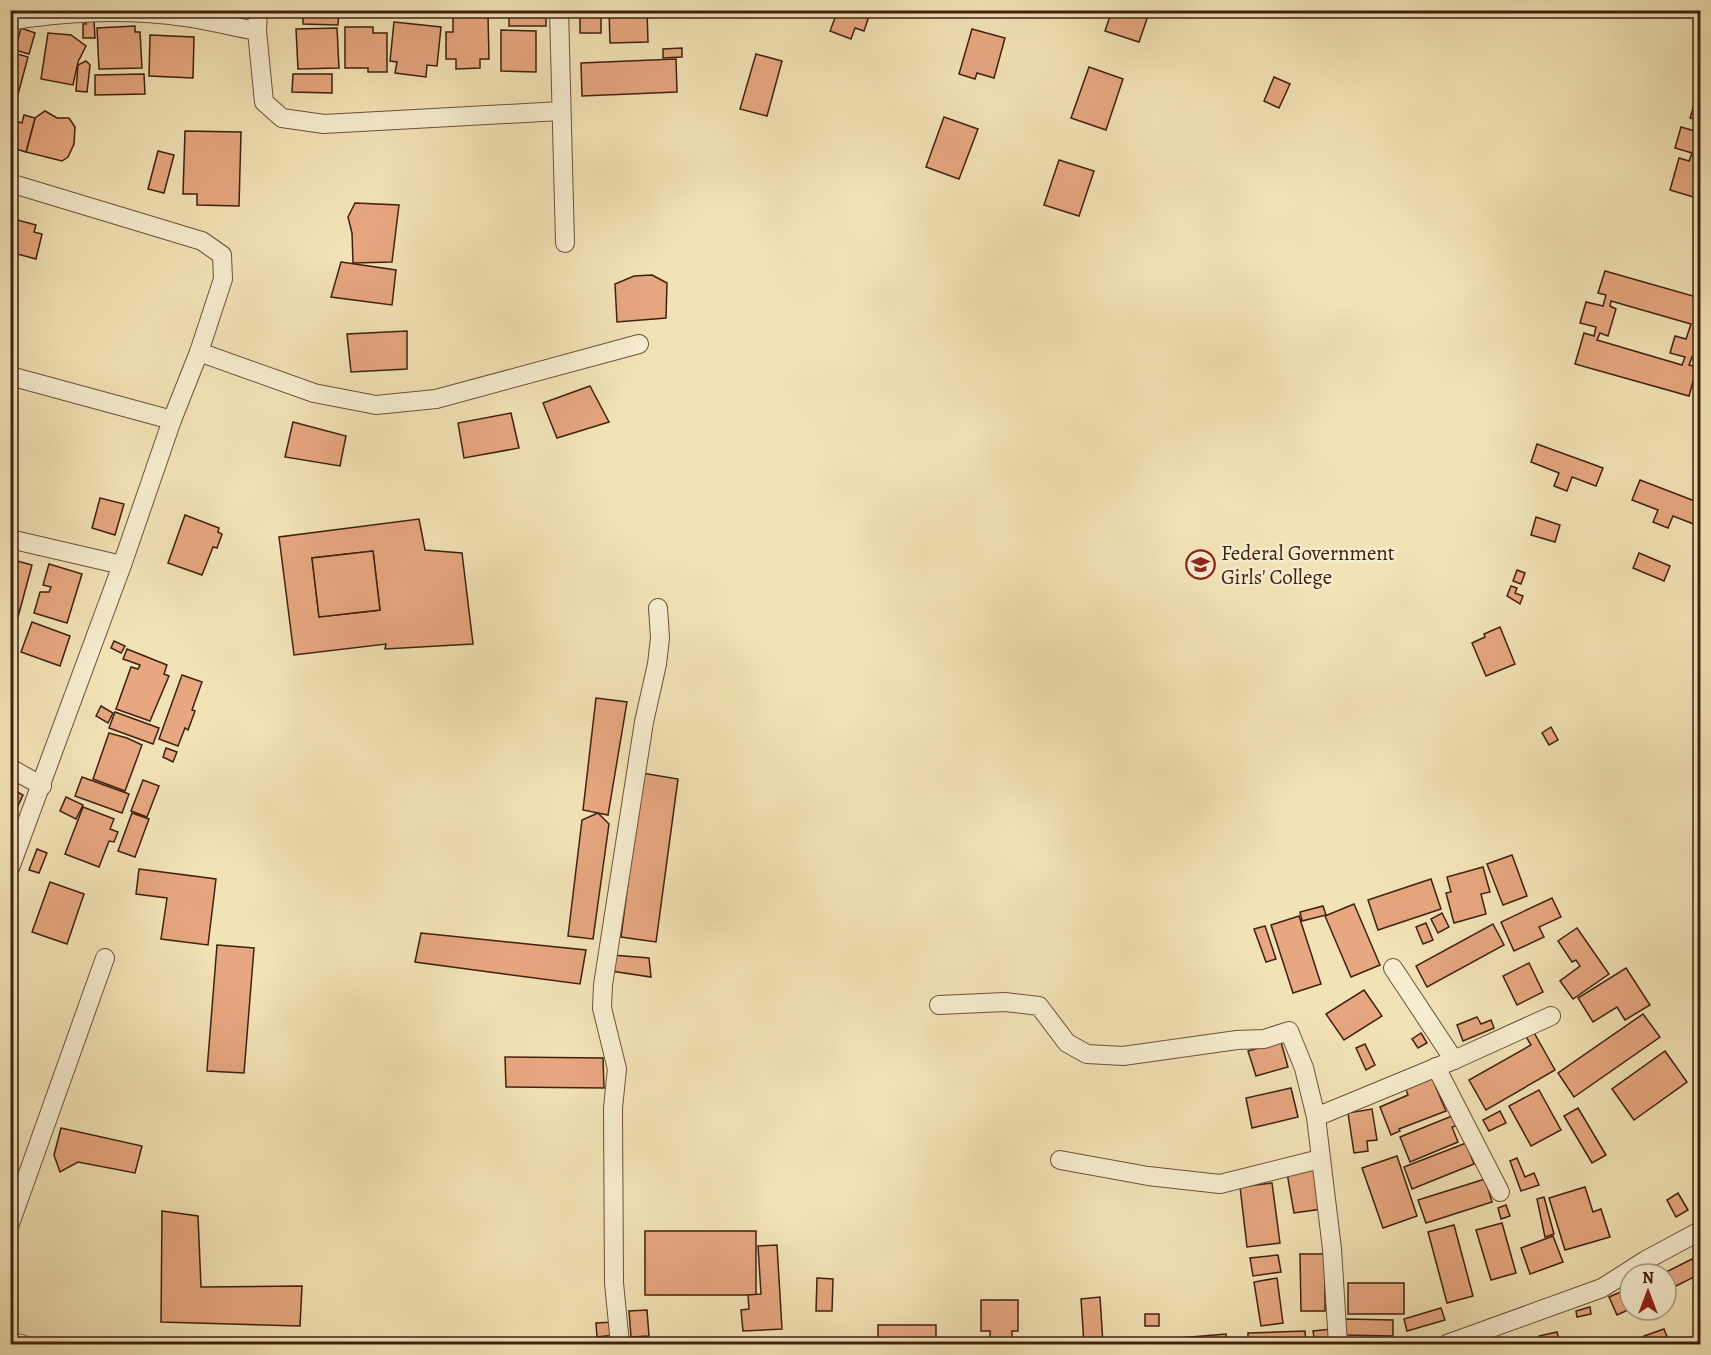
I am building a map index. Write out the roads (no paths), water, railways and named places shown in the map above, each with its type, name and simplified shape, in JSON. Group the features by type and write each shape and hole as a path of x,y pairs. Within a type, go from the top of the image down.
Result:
{"street":[{"path":"258,10 257,31 264,102 282,118 324,124 561,111"},
{"path":"559,10 565,243"},
{"path":"10,21 48,14 114,12 184,17 257,31"},
{"path":"10,183 202,241 222,255 224,279 42,786 10,868"},
{"path":"199,352 314,393 376,405 436,399 639,344"},
{"path":"10,376 172,420"},
{"path":"10,538 122,565"},
{"path":"620,1344 614,1283 613,1108 617,1069 602,1008 603,986 644,722 657,664 660,638 658,608"},
{"path":"10,768 42,786"},
{"path":"10,1224 105,958"},
{"path":"1393,968 1445,1063 1500,1192"},
{"path":"939,1005 1005,1002 1038,1006 1067,1043 1087,1054 1123,1056 1237,1040 1264,1039 1289,1031 1304,1068 1316,1117 1332,1250 1338,1344"},
{"path":"1316,1117 1551,1016"},
{"path":"1060,1160 1148,1176 1220,1184 1320,1159"},
{"path":"1447,1344 1602,1288 1646,1260 1701,1231"},
{"path":"10,1342 22,1344"}],"place":[{"name":"Federal Government Girls' College","path":"1200,565"}]}
